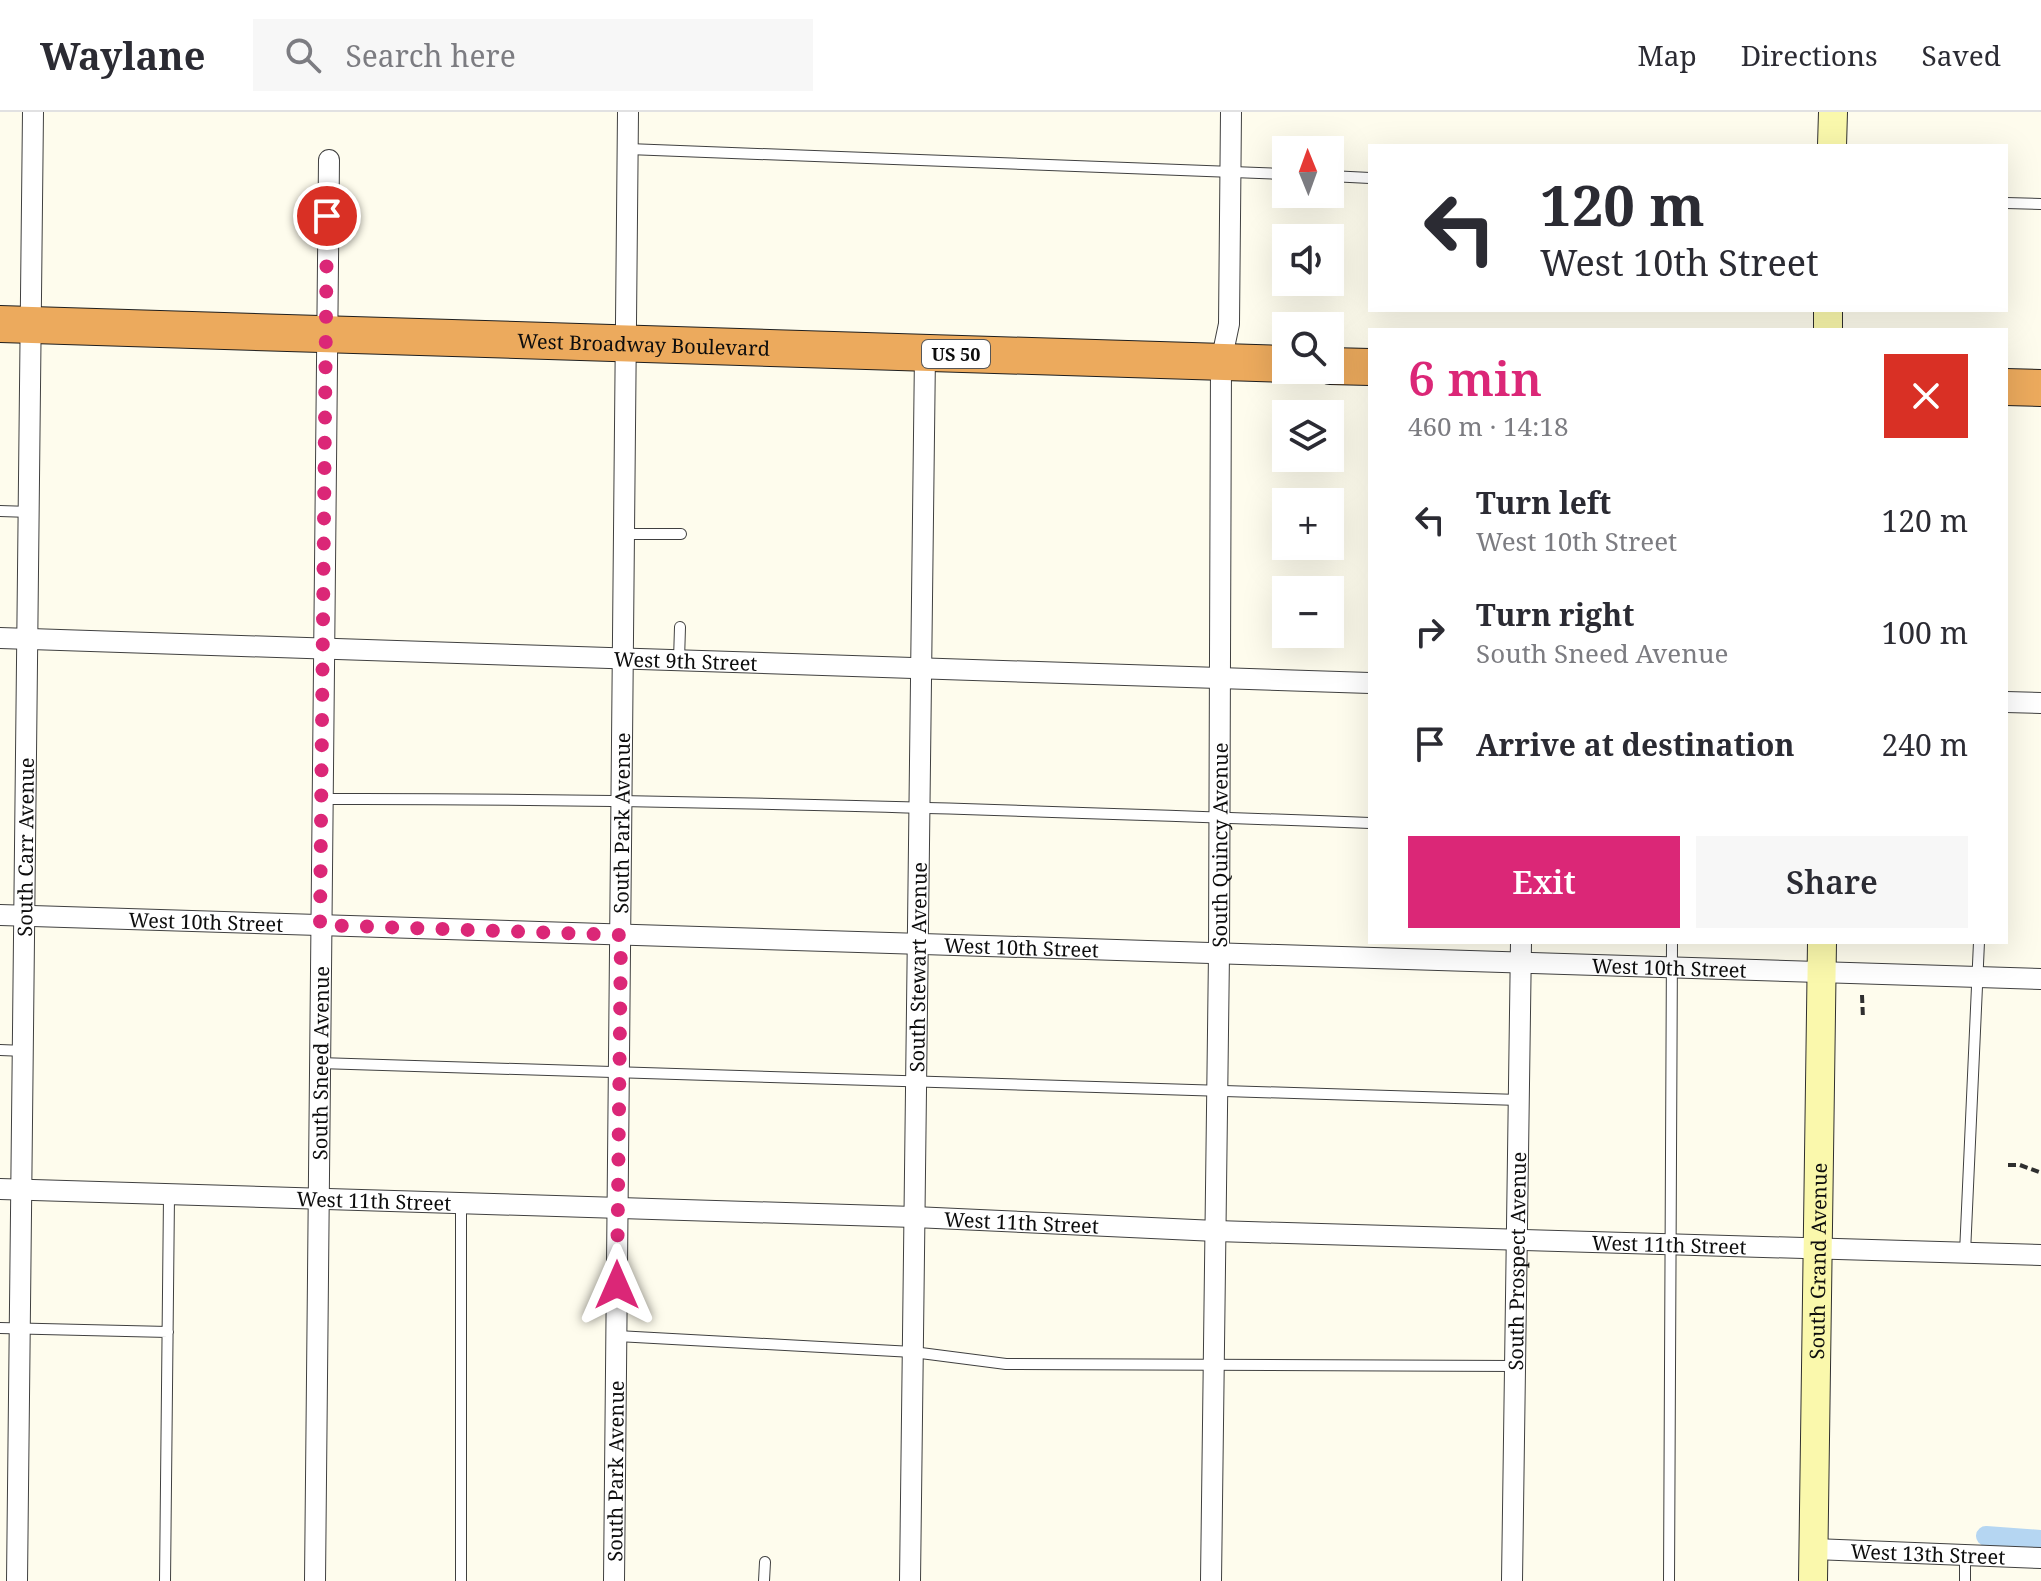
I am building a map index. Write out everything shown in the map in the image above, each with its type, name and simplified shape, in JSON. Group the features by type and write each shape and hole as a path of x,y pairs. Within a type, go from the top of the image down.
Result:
{"highway":[{"name":"West Broadway Boulevard","path":"16,324 1272,364"},
{"path":"1344,366 1368,367"},
{"path":"2008,387 2041,388"}],"street":[{"name":"South Carr Avenue","path":"17,1581 30,512 16,324 33,112"},
{"name":"South Park Avenue","path":"614,1581 628,112"},
{"name":"South Quincy Avenue","path":"1211,1581 1219,953 1221,362 1229,324 1231,112"},
{"path":"1832,144 1833,112"},
{"name":"South Sneed Avenue","path":"315,1581 329,160"},
{"name":"South Stewart Avenue","path":"910,1581 925,353"},
{"name":"West 9th Street","path":"0,638 1368,683"},
{"path":"2008,702 2041,703"},
{"name":"West 10th Street","path":"0,915 1219,953 1521,952 1672,968 2041,979"},
{"name":"South Grand Avenue","path":"1813,1581 1822,944"},
{"name":"South Prospect Avenue","path":"1512,1581 1521,952"},
{"name":"West 11th Street","path":"0,1189 914,1217 1216,1231 2041,1255"},
{"name":"West 13th Street","path":"1814,1549 2041,1558"}],"lane":[{"path":"628,149 1272,173"},
{"path":"1344,177 1368,178"},
{"path":"2008,203 2041,204"},
{"path":"0,511 30,512"},
{"path":"624,534 681,534"},
{"path":"679,660 680,627"},
{"path":"321,799 920,807 1368,823"},
{"path":"1669,1581 1672,944"},
{"path":"1965,1253 1979,944"},
{"path":"0,1050 25,1051"},
{"path":"319,1063 1519,1100"},
{"path":"165,1581 169,1196"},
{"path":"461,1202 461,1581"},
{"path":"0,1328 168,1332"},
{"path":"617,1336 913,1352 1006,1364 1515,1366"},
{"path":"1965,1555 1965,1581"},
{"path":"764,1581 765,1562"}],"path":[{"path":"1862,995 1863,1019"},
{"path":"2008,1165 2020,1165 2039,1172"}],"waterway":[{"path":"1986,1536 2041,1540"}],"route":[{"path":"327,216 320,925 621,935 617,1285"}]}
